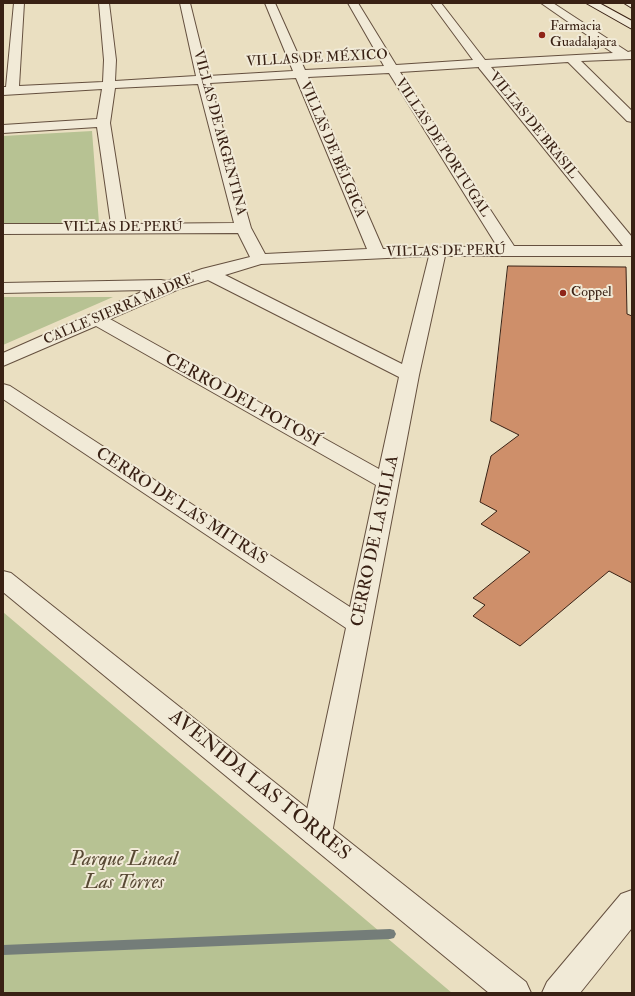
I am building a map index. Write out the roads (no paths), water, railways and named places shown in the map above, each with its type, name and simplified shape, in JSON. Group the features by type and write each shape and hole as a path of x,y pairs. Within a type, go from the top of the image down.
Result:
{"street":[{"path":"7,91 19,3"},
{"path":"104,3 110,49 109,86 103,123 119,228"},
{"name":"VILLAS DE ARGENTINA","path":"185,3 212,118 244,228 260,260"},
{"name":"VILLAS DE BÉLGICA","path":"270,3 377,253"},
{"name":"VILLAS DE PORTUGAL","path":"353,3 393,70 508,250"},
{"name":"VILLAS DE BRASIL","path":"436,3 483,64 632,247"},
{"path":"546,3 629,55"},
{"path":"591,3 632,26"},
{"name":"VILLAS DE MÉXICO","path":"7,91 204,81 629,55"},
{"path":"572,59 632,118"},
{"path":"3,129 103,123"},
{"name":"VILLAS DE PERÚ","path":"3,229 244,228"},
{"name":"VILLAS DE PERÚ","path":"260,260 438,251 632,251"},
{"name":"CERRO DE LA SILLA","path":"317,833 409,375 438,251"},
{"name":"CALLE SIERRA MADRE","path":"3,360 95,318 173,285 208,273 260,260"},
{"path":"208,273 409,375"},
{"path":"3,288 173,285"},
{"name":"CERRO DEL POTOSÍ","path":"95,318 388,483"},
{"name":"CERRO DE LAS MITRAS","path":"3,390 358,624"},
{"name":"AVENIDA LAS TORRES","path":"3,579 514,993"},
{"path":"559,993 632,904"}],"waterway":[{"path":"3,950 390,934"}],"place":[{"name":"Farmacia Guadalajara","path":"542,35"},
{"name":"Coppel","path":"563,293"}],"park label":[{"name":"Parque Lineal Las Torres","path":"124,872"}]}
